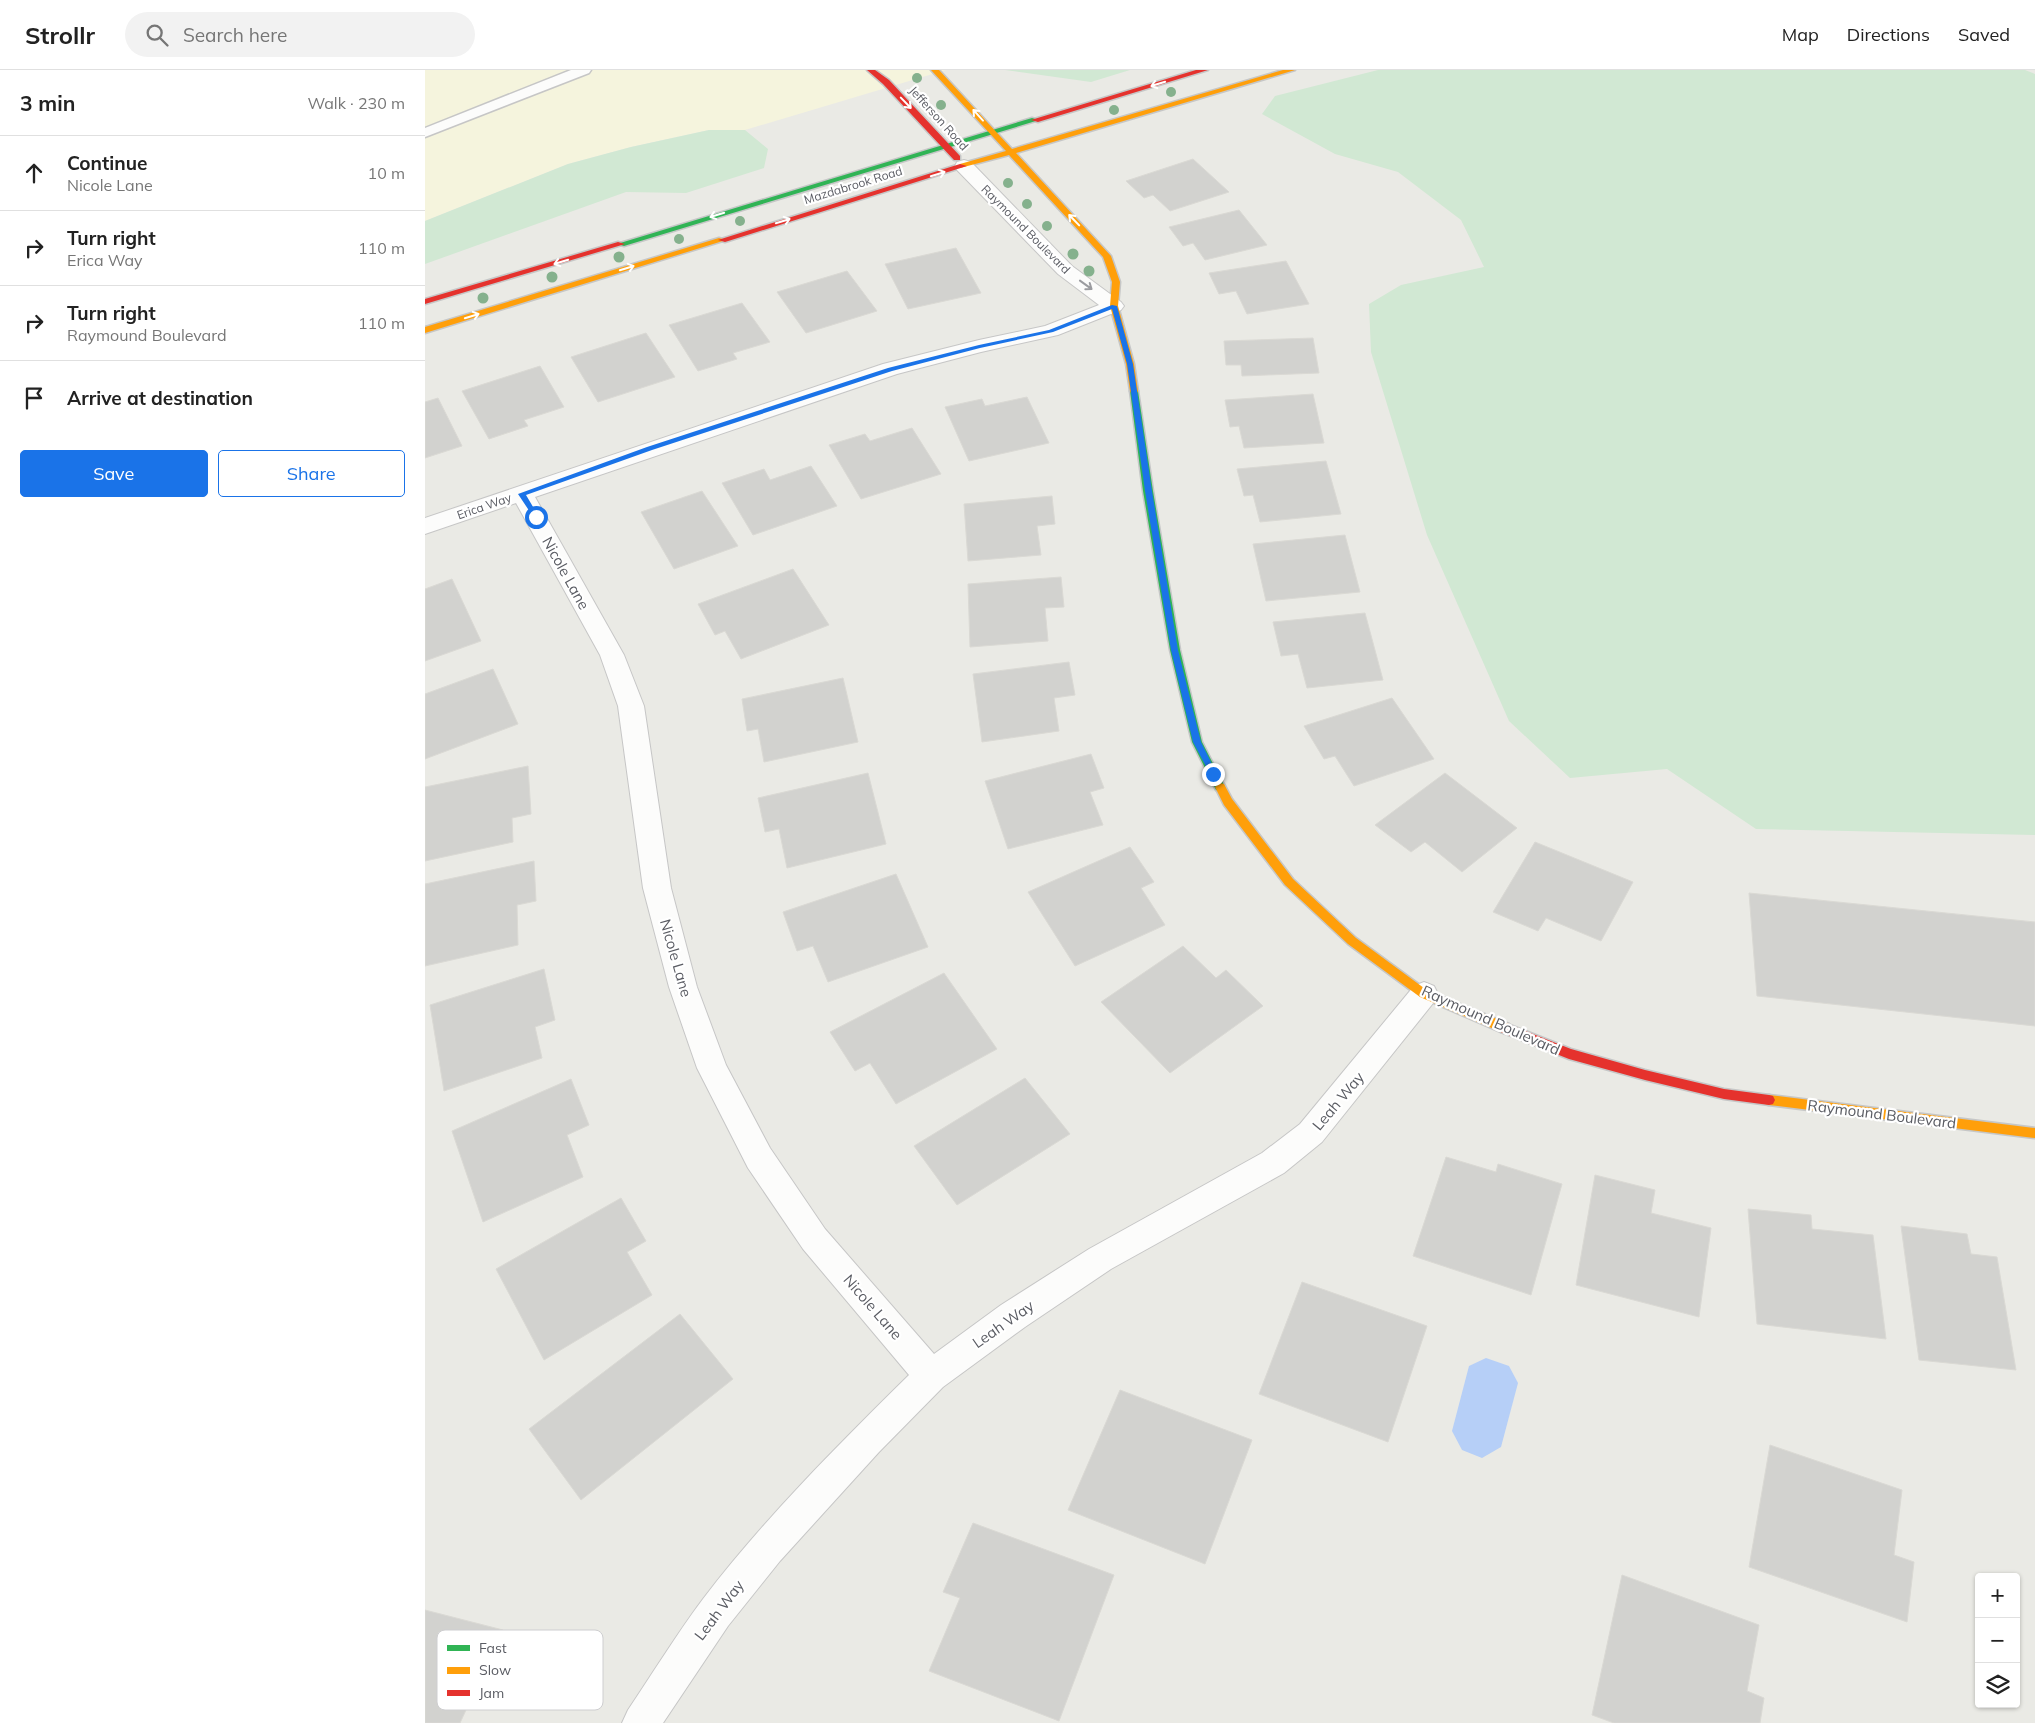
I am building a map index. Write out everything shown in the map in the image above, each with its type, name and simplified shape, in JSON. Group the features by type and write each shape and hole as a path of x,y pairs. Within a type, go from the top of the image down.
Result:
{"street":[{"name":"Jefferson Road","path":"871,70 886,82 963,166"},
{"name":"Jefferson Road","path":"935,70 1010,152"},
{"name":"Mazdabrook Road","path":"425,302 1204,70"},
{"name":"Mazdabrook Road","path":"425,330 963,166 1291,70"},
{"name":"Raymound Boulevard","path":"1010,152 1107,256 1116,282 1114,306 1130,364 1148,491 1175,650 1197,742 1229,802 1289,882 1352,941 1424,994 1569,1054 1645,1076 1724,1094 2035,1133"},
{"name":"Raymound Boulevard","path":"963,166 1065,270 1114,306"},
{"name":"Erica Way","path":"425,526 890,370 979,346 1051,331 1114,306"},
{"name":"Nicole Lane","path":"522,494 612,656 631,706 657,888 683,987 712,1068 759,1158 814,1239 931,1376"},
{"name":"Leah Way","path":"641,1723 715,1613 767,1548 867,1440 931,1376 1013,1316 1100,1259 1273,1163 1311,1133 1424,994"}],"lane":[{"path":"425,133 584,70"}],"shaded area":[{"path":"425,70 946,70 745,130 709,130 631,147 568,164 425,221"},
{"path":"1005,70 1130,70 1091,82"},
{"path":"1378,70 2025,70 2035,74 2035,835 1756,829 1667,769 1570,778 1509,721 1427,535 1371,352 1369,304 1401,285 1484,267 1461,220 1398,172 1335,154 1262,114 1275,96"},
{"path":"709,130 745,130 768,149 764,168 686,193 626,192 425,264 425,221 568,164 631,147"}],"water":[{"path":"1486,1358 1509,1366 1518,1383 1501,1447 1482,1458 1462,1450 1452,1431 1469,1366"}],"building":[{"path":"1193,159 1229,192 1170,211 1153,195 1144,198 1126,181"},
{"path":"1239,210 1267,245 1205,260 1193,243 1183,246 1169,227"},
{"path":"956,248 981,293 908,309 885,264"},
{"path":"1286,261 1309,304 1247,314 1236,291 1219,294 1209,273"},
{"path":"847,271 877,311 806,333 777,292"},
{"path":"742,303 770,342 733,353 737,359 698,371 669,325"},
{"path":"646,333 675,377 598,402 571,357"},
{"path":"1313,338 1319,373 1242,376 1241,365 1226,365 1224,341"},
{"path":"540,366 564,407 524,420 528,426 489,439 462,391"},
{"path":"1313,394 1324,443 1244,448 1239,426 1230,427 1225,400"},
{"path":"1027,397 1049,443 969,461 945,407 982,399 985,406"},
{"path":"438,398 462,446 425,458 425,402"},
{"path":"912,428 941,474 861,499 829,445 865,434 870,441"},
{"path":"1326,461 1341,514 1260,522 1253,495 1244,496 1237,469"},
{"path":"811,466 837,506 753,535 722,483 764,469 770,480"},
{"path":"702,491 738,546 674,569 641,512"},
{"path":"1052,496 1055,524 1037,526 1041,555 968,561 964,504"},
{"path":"1345,535 1360,592 1266,601 1253,544"},
{"path":"793,569 829,625 741,659 725,631 715,635 698,604"},
{"path":"1061,577 1064,607 1045,608 1048,641 970,647 968,584"},
{"path":"452,579 481,641 425,661 425,589"},
{"path":"1365,613 1383,680 1307,688 1298,654 1281,656 1273,622"},
{"path":"1069,662 1075,695 1054,698 1059,731 982,742 973,674"},
{"path":"493,669 518,724 425,759 425,694"},
{"path":"843,678 858,742 764,762 758,729 747,731 742,699"},
{"path":"1392,698 1434,759 1354,786 1335,756 1324,759 1304,726"},
{"path":"1091,754 1104,788 1090,792 1103,825 1008,849 985,781"},
{"path":"528,766 531,814 512,818 513,842 425,861 425,787"},
{"path":"868,773 886,844 787,868 779,829 765,832 758,798"},
{"path":"1445,773 1517,828 1462,872 1425,842 1411,852 1375,825"},
{"path":"1535,842 1633,882 1601,941 1546,918 1538,931 1493,912"},
{"path":"1130,847 1154,882 1141,888 1165,925 1075,966 1028,892"},
{"path":"534,861 536,901 517,905 518,945 425,966 425,884"},
{"path":"896,874 928,947 828,982 813,946 797,951 783,912"},
{"path":"1749,893 2035,922 2035,1026 1757,996"},
{"path":"1183,946 1216,978 1226,970 1263,1006 1170,1073 1101,1002"},
{"path":"544,969 555,1020 535,1027 542,1058 444,1091 430,1005"},
{"path":"944,973 997,1049 896,1104 870,1063 855,1071 830,1032"},
{"path":"1025,1078 1070,1134 957,1205 914,1146"},
{"path":"571,1079 589,1125 567,1135 583,1177 483,1222 452,1131"},
{"path":"1446,1157 1496,1172 1498,1164 1562,1184 1531,1295 1413,1256"},
{"path":"1595,1175 1655,1190 1651,1213 1711,1228 1699,1317 1576,1285"},
{"path":"621,1198 646,1241 627,1252 652,1295 544,1360 496,1269"},
{"path":"1748,1209 1811,1215 1812,1229 1873,1235 1886,1339 1757,1324"},
{"path":"1901,1226 1967,1234 1971,1254 1997,1257 2016,1370 1919,1360"},
{"path":"1302,1282 1427,1326 1388,1442 1259,1394"},
{"path":"680,1314 733,1379 581,1500 529,1429"},
{"path":"1120,1390 1252,1440 1205,1564 1068,1510"},
{"path":"1770,1445 1902,1490 1894,1555 1914,1562 1907,1622 1749,1567"},
{"path":"973,1523 1114,1575 1059,1721 929,1671 960,1598 943,1592"},
{"path":"1622,1575 1759,1625 1747,1691 1764,1698 1760,1723 1614,1723 1592,1715"},
{"path":"425,1610 503,1630 437,1630 437,1710 466,1710 460,1723 425,1723"}],"traffic: fast":[{"path":"621,244 1035,120"},
{"path":"1134,391 1148,491 1175,650 1197,742 1220,787"}],"traffic: slow":[{"path":"935,70 1107,256 1116,282 1114,306 1130,364 1134,391"},
{"path":"963,166 1291,70"},
{"path":"425,330 722,240"},
{"path":"1220,787 1228,802 1289,882 1352,941 1424,994 1505,1028"},
{"path":"1769,1100 2035,1133"}],"traffic: jam":[{"path":"871,70 886,82 957,158"},
{"path":"1035,120 1204,70"},
{"path":"722,240 963,166"},
{"path":"425,302 621,244"},
{"path":"1505,1028 1569,1054 1645,1075 1724,1094 1769,1100"}],"route":[{"path":"536,517 522,494 817,393 890,370 979,346 1051,331 1114,306 1130,364 1148,491 1175,650 1197,742 1213,774"}]}
